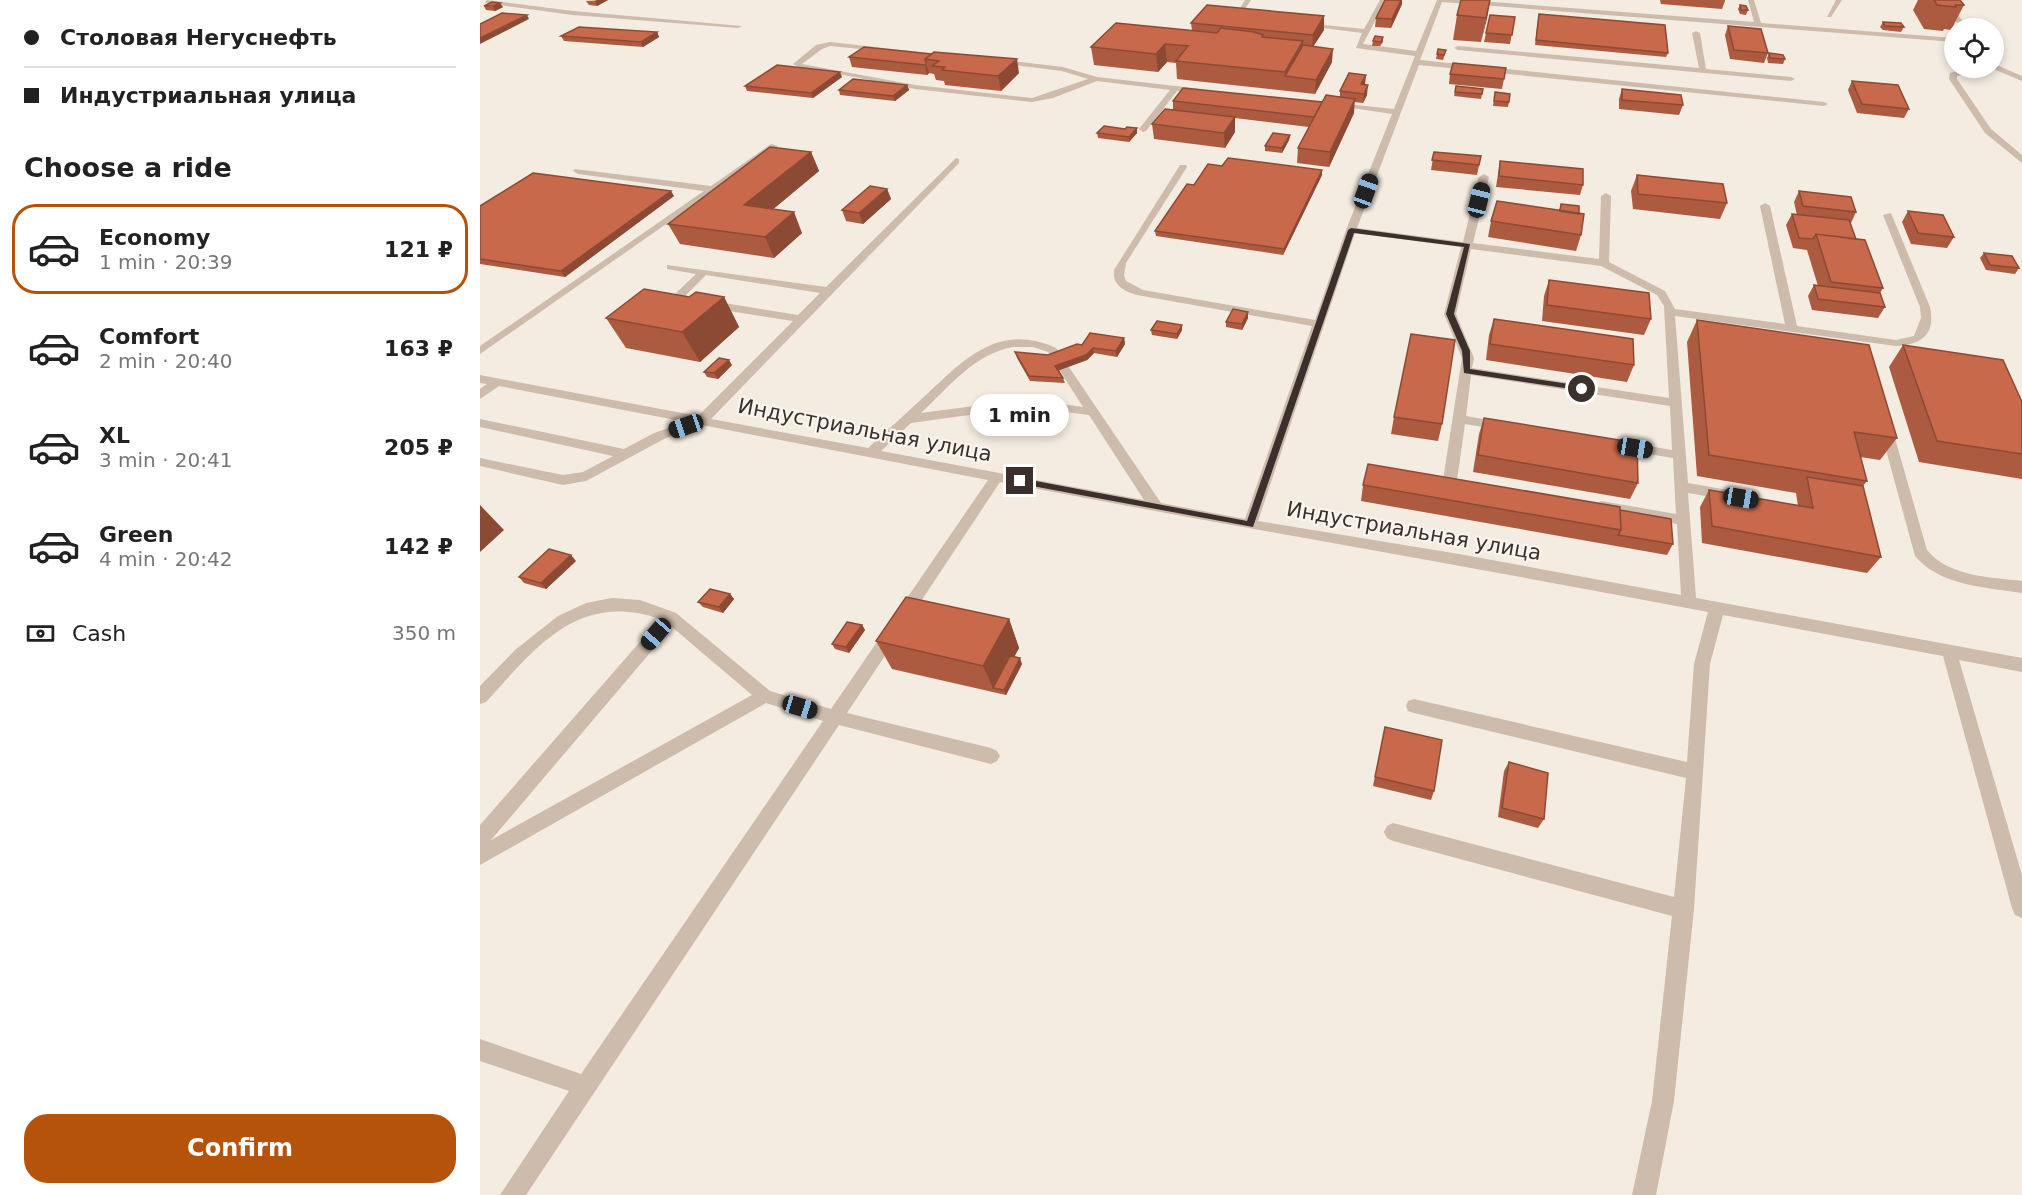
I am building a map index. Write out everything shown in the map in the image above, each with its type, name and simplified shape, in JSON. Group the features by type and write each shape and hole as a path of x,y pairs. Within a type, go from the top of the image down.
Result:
{"street":[{"path":"1247,19 1232,17 1248,0"},
{"path":"1359,46 1383,0"},
{"path":"1250,525 1351,230 1440,0 1944,39"},
{"path":"1751,0 1758,25"},
{"path":"1829,16 1839,0"},
{"path":"1936,0 1948,8 1956,18"},
{"path":"486,2 573,13 738,26"},
{"path":"500,15 520,5"},
{"path":"1289,23 1366,31"},
{"path":"1332,27 1359,46 1417,58 1584,79 1824,104"},
{"path":"1696,33 1703,70"},
{"path":"956,57 830,44 819,48 797,64 804,68 844,73 915,87 1020,99 1042,98 1096,79"},
{"path":"1458,48 1791,79"},
{"path":"992,61 1057,68 1096,79 1209,92"},
{"path":"1617,70 1638,64"},
{"path":"2004,71 2022,79"},
{"path":"1584,79 1606,73"},
{"path":"1762,76 1766,98"},
{"path":"1953,78 1988,131 2022,160"},
{"path":"1143,129 1175,88"},
{"path":"1322,104 1395,112"},
{"path":"1153,117 1165,118"},
{"path":"480,351 774,146"},
{"path":"480,462 563,480 575,479 659,436 701,421 956,161"},
{"path":"1183,167 1121,263 1117,272 1119,281 1126,288 1141,294 1319,324"},
{"path":"578,171 712,189"},
{"path":"1450,480 1466,371 1466,351 1450,314 1484,177"},
{"path":"1604,263 1606,196"},
{"path":"1766,206 1792,329"},
{"path":"1670,312 1792,329 1863,344 1911,342 1919,338 1927,318 1925,307 1888,215"},
{"path":"1351,230 1604,263 1661,293 1667,299 1670,312 1689,601"},
{"path":"671,267 829,291"},
{"path":"704,272 680,294 683,299 801,320"},
{"path":"871,453 974,357 996,347 1022,343 1043,345 1052,350 1156,507"},
{"path":"1466,371 1675,403"},
{"name":"Индустриальная улица","path":"480,379 1250,525 1459,559 2022,665"},
{"path":"480,395 497,382"},
{"path":"908,419 1029,403 1093,412"},
{"path":"1883,417 1920,552 1925,561 1949,574 2022,587"},
{"path":"1459,419 1517,429"},
{"path":"480,423 625,454"},
{"path":"1610,444 1679,455"},
{"path":"512,1195 997,477"},
{"path":"1681,487 1737,497"},
{"path":"1590,504 1683,520"},
{"path":"480,697 533,641 554,625 580,611 611,603 629,603 656,610 671,617 765,696 834,717 991,756"},
{"path":"1644,1195 1663,1101 1684,909 1702,664 1717,607"},
{"path":"480,839 671,617"},
{"path":"1949,651 2022,908"},
{"path":"480,856 765,696"},
{"path":"1414,706 1695,772"},
{"path":"1393,832 1684,909"},
{"path":"480,1050 586,1086"}],"building":[{"path":"1385,0 1401,0 1392,19 1376,18"},
{"path":"1461,0 1490,0 1486,18 1457,15"},
{"path":"1934,0 1960,0 1964,5 1955,5 1956,7 1937,5"},
{"path":"492,2 500,3 484,6"},
{"path":"1207,5 1324,16 1313,35 1191,23"},
{"path":"1740,5 1746,6 1748,10 1741,10"},
{"path":"502,13 527,15 480,38 480,24"},
{"path":"1539,14 1665,25 1668,53 1536,40"},
{"path":"1490,15 1515,17 1512,35 1486,33"},
{"path":"1883,22 1901,23 1904,27 1885,26"},
{"path":"1116,23 1217,33 1221,28 1254,32 1263,35 1262,37 1303,41 1285,72 1176,61 1188,46 1165,44 1156,54 1091,47"},
{"path":"1728,26 1761,29 1768,53 1734,50"},
{"path":"579,27 657,32 641,42 561,36"},
{"path":"1375,36 1383,37 1381,42 1373,41"},
{"path":"1303,45 1333,49 1316,80 1285,76"},
{"path":"864,47 932,54 925,59 925,65 849,57"},
{"path":"1438,49 1446,50 1444,55 1437,54"},
{"path":"934,52 1017,59 998,76 942,70 945,67 932,66 939,61 925,59"},
{"path":"1769,53 1783,55 1785,59 1770,58"},
{"path":"1453,63 1506,68 1504,79 1450,74"},
{"path":"777,65 840,72 811,93 745,86"},
{"path":"1349,73 1366,75 1361,84 1368,85 1364,94 1340,91"},
{"path":"853,79 907,85 893,96 839,90"},
{"path":"1852,81 1898,85 1909,109 1862,104"},
{"path":"1456,86 1483,89 1482,94 1455,92"},
{"path":"1183,88 1322,102 1314,117 1173,101"},
{"path":"1622,89 1681,95 1683,105 1622,100"},
{"path":"1495,92 1510,94 1509,102 1494,101"},
{"path":"1326,95 1355,99 1330,152 1298,148"},
{"path":"1165,109 1235,117 1224,133 1152,124"},
{"path":"1104,126 1137,128 1129,137 1097,133"},
{"path":"1273,133 1290,135 1282,148 1265,146"},
{"path":"770,147 811,152 744,205 794,212 765,237 668,224"},
{"path":"1434,152 1481,156 1479,165 1432,160"},
{"path":"1228,158 1322,170 1284,249 1155,231 1187,184 1194,185 1208,164 1222,166"},
{"path":"1500,161 1583,169 1583,185 1499,176"},
{"path":"533,173 671,191 561,271 480,259 480,206"},
{"path":"1637,175 1723,184 1727,203 1638,194"},
{"path":"870,186 887,189 859,213 842,210"},
{"path":"1799,191 1851,197 1856,212 1803,206"},
{"path":"1497,201 1584,214 1581,235 1491,221"},
{"path":"1561,204 1579,206 1579,214 1560,211"},
{"path":"1908,211 1943,215 1954,237 1918,233"},
{"path":"1792,214 1849,220 1856,239 1816,234 1813,239 1799,238"},
{"path":"1816,234 1865,240 1883,288 1831,282"},
{"path":"1984,253 2012,256 2019,268 1990,265"},
{"path":"1549,280 1649,293 1651,319 1547,305"},
{"path":"1814,285 1880,293 1885,307 1818,299"},
{"path":"644,289 689,297 696,292 724,297 682,332 606,318"},
{"path":"1233,309 1248,312 1242,324 1226,322"},
{"path":"1494,319 1633,339 1634,365 1490,344"},
{"path":"1697,320 1869,345 1897,438 1854,432 1867,481 1709,455"},
{"path":"1157,321 1182,325 1177,334 1151,330"},
{"path":"1090,333 1124,338 1116,351 1093,348 1086,355 1055,366 1063,378 1029,376 1015,352 1048,355 1077,344 1082,345"},
{"path":"1411,334 1455,340 1442,424 1394,417"},
{"path":"1903,345 2003,360 2022,402 2022,454 1937,441"},
{"path":"719,358 729,360 714,373 704,372"},
{"path":"1484,418 1637,443 1638,483 1478,455"},
{"path":"1368,464 1620,507 1621,530 1363,485"},
{"path":"1807,477 1863,486 1881,557 1712,526 1709,490 1813,508"},
{"path":"1620,510 1671,519 1673,544 1618,535 1621,530"},
{"path":"549,549 571,555 541,583 519,577"},
{"path":"710,589 730,594 719,607 698,602"},
{"path":"906,597 1009,619 983,666 876,641"},
{"path":"847,622 862,625 846,647 832,644"},
{"path":"1010,656 1020,658 1004,690 993,688"},
{"path":"1385,727 1442,740 1434,791 1375,777"},
{"path":"1509,762 1548,773 1544,819 1502,808"}],"route":[{"path":"1020,481 1250,525 1351,230 1468,246 1450,314 1451,321 1466,351 1466,371 1582,389"}]}
